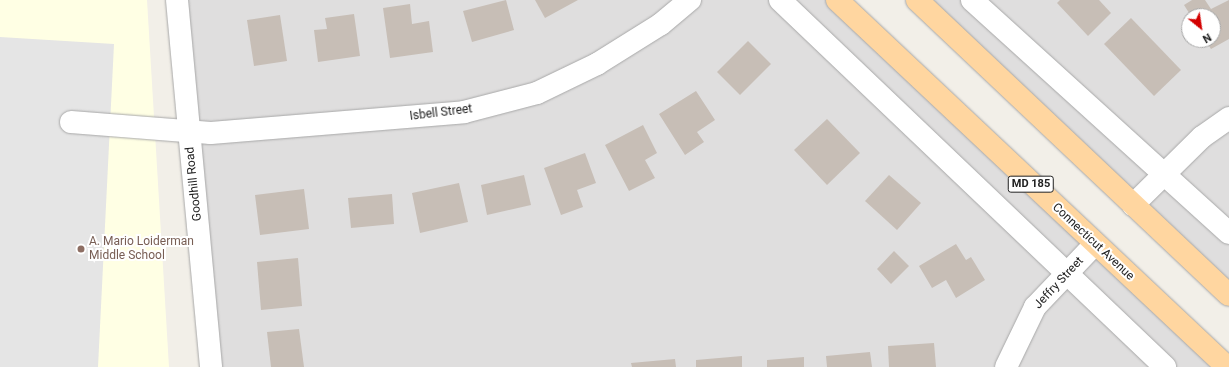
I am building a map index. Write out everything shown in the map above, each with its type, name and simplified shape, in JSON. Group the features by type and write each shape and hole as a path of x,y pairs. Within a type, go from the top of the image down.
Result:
{"main road":[{"name":"Connecticut Avenue","path":"837,0 1227,367"},
{"path":"917,0 1229,294"}],"street":[{"name":"Goodhill Road","path":"177,0 211,367"},
{"name":"Isbell Street","path":"71,122 154,131 188,129 211,133 479,109 537,93 597,64 661,24 690,0"},
{"path":"780,0 1066,275 1164,367"},
{"path":"972,0 1229,233"},
{"path":"1133,205 1202,137 1229,118"},
{"name":"Jeffry Street","path":"1006,367 1035,308 1095,244"}],"shaded area":[{"name":"A. Mario Loiderman Middle School","path":"0,0 147,0 169,367 0,367"},
{"path":"177,0 837,0 1227,367 211,367"},
{"path":"917,0 1229,0 1229,294"},
{"path":"0,37 114,44 98,367 0,367"}],"building":[{"path":"506,0 514,30 472,42 463,11"},
{"path":"535,0 578,0 545,18"},
{"path":"1060,0 1099,0 1111,13 1088,36 1057,3"},
{"path":"1192,0 1205,0 1210,8 1186,8 1184,5"},
{"path":"1229,0 1229,39 1221,43 1221,8 1213,8"},
{"path":"410,4 412,24 429,21 433,52 390,58 383,8"},
{"path":"354,14 360,56 318,62 314,30 327,29 325,18"},
{"path":"280,15 287,61 254,66 247,20"},
{"path":"1131,18 1181,70 1154,96 1104,44"},
{"path":"748,41 771,64 740,95 717,72"},
{"path":"696,91 715,120 697,132 704,142 685,155 659,114"},
{"path":"827,119 860,153 827,185 794,150"},
{"path":"643,125 657,153 645,160 655,178 629,191 605,145"},
{"path":"585,153 596,183 577,190 583,207 561,215 544,168"},
{"path":"524,175 531,205 487,215 481,185"},
{"path":"889,175 921,203 897,230 865,201"},
{"path":"459,183 468,222 420,233 412,193"},
{"path":"304,189 309,229 260,235 255,195"},
{"path":"392,194 394,224 351,228 348,198"},
{"path":"956,244 966,260 971,257 985,280 956,298 946,280 932,288 919,266"},
{"path":"894,251 909,266 891,284 877,269"},
{"path":"298,258 302,306 261,310 257,262"},
{"path":"299,329 304,367 271,367 267,332"},
{"path":"934,343 936,367 889,367 888,346"},
{"path":"870,352 872,367 827,367 826,356"},
{"path":"742,356 742,367 696,367 696,360"},
{"path":"804,357 804,367 767,367 767,360"},
{"path":"675,359 676,367 632,367 631,363"}],"place":[{"name":"A. Mario Loiderman Middle School","path":"81,249"}]}
